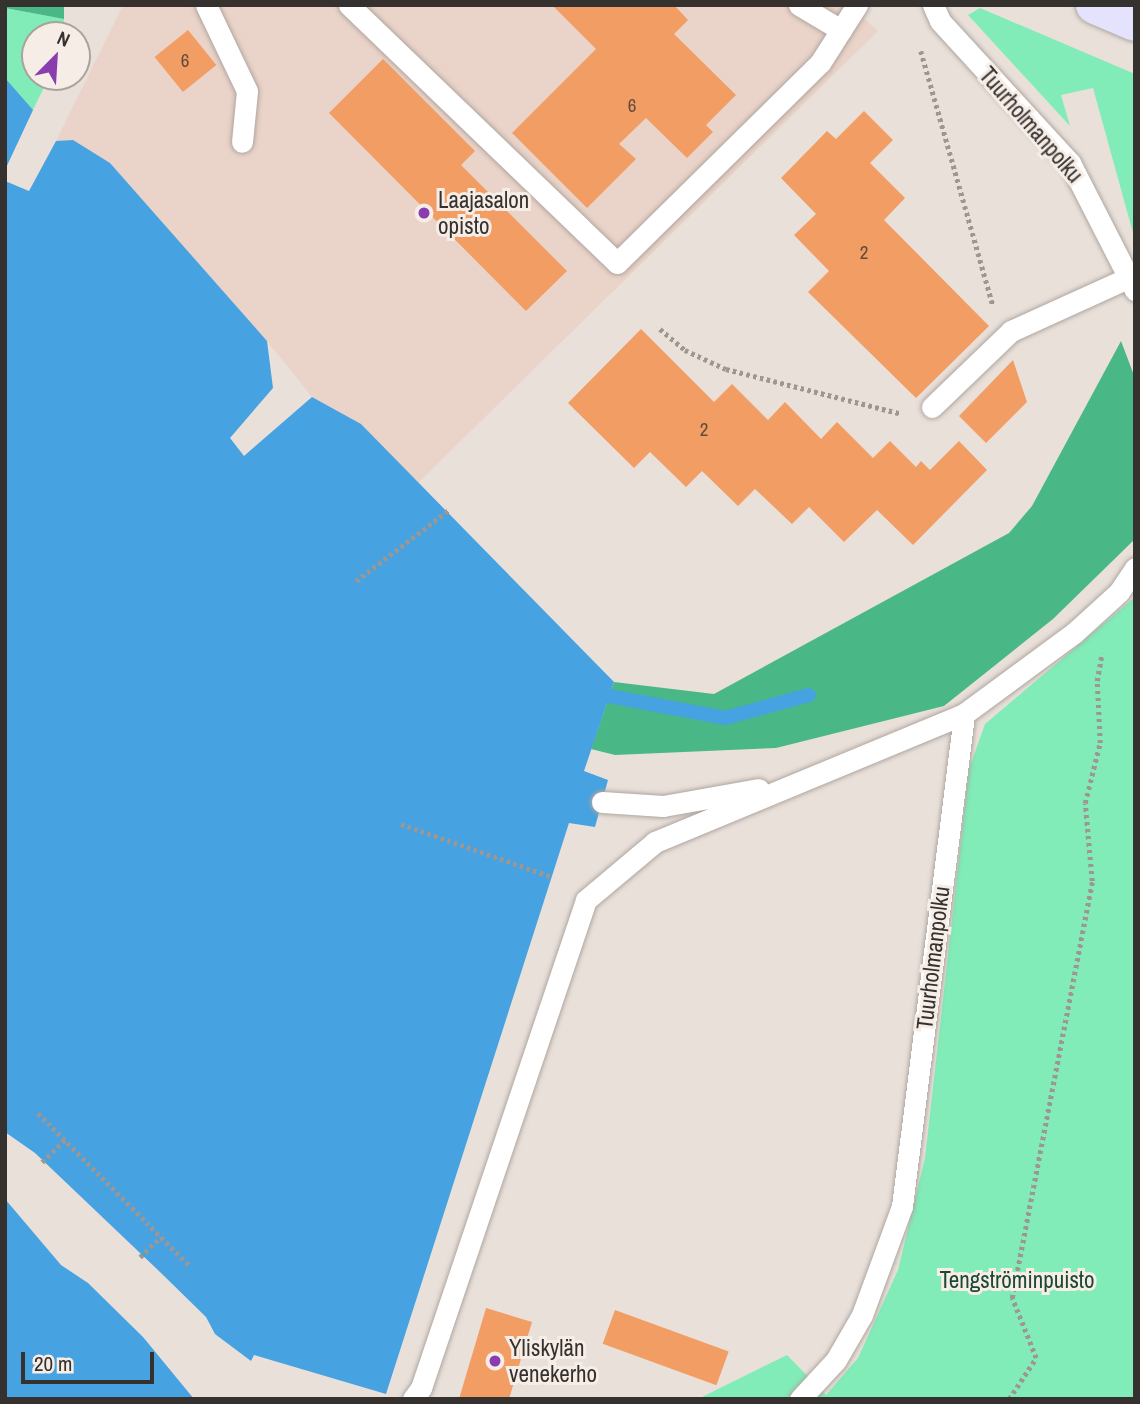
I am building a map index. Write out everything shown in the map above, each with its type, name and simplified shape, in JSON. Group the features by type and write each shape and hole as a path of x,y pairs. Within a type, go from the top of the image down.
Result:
{"main road":[{"path":"1095,5 1135,23"}],"lane":[{"path":"206,5 247,92 242,142"},
{"path":"349,5 617,263 820,63 857,5"},
{"path":"799,5 841,30"},
{"name":"Tuurholmanpolku","path":"933,5 940,21 1070,163 1133,284"},
{"path":"932,407 1002,339 1133,284"},
{"path":"413,1399 421,1388 586,900 655,842 964,714 1102,607 1135,568"},
{"name":"Tuurholmanpolku","path":"800,1399 836,1360 862,1315 902,1206 964,714"},
{"path":"602,802 663,806 800,782"}],"path":[{"path":"920,47 1002,339"},
{"path":"660,329 685,350 726,369 912,415 932,407"},
{"path":"356,581 449,510"},
{"path":"1009,1399 1035,1358 1012,1298 1092,881 1085,803 1100,743 1097,681 1103,648 1102,607"},
{"path":"401,824 552,877"},
{"path":"38,1113 191,1267"},
{"path":"42,1162 65,1140"},
{"path":"140,1257 161,1237"}],"shaded area":[{"name":"Laajasalon opisto","path":"123,5 849,5 878,31 418,483 361,424 312,397 267,341 73,140 56,141 81,91 91,91 91,70"}],"green space":[{"path":"5,5 64,5 64,19 5,8"},
{"path":"5,8 64,19 21,21 21,91 42,91 33,110 5,101"},
{"path":"980,8 1135,74 1135,240 1093,88 1061,95 1070,126 968,15"},
{"path":"1121,341 1135,378 1135,539 1053,619 944,706 776,748 615,755 591,749 614,682 714,694 1009,533 1032,506"},
{"name":"Tengströminpuisto","path":"1135,597 1135,1399 698,1399 787,1355 826,1395 858,1358 898,1270 925,1158 969,769 985,724"}],"water":[{"path":"5,78 33,110 5,170"},
{"path":"73,140 110,163 267,341 273,388 230,438 244,456 312,397 361,424 614,682 584,771 608,780 595,827 569,823 386,1394 254,1355 251,1361 215,1334 206,1317 35,1153 5,1132 5,181 29,191 56,141"},
{"path":"5,1199 61,1265 88,1283 143,1337 194,1399 5,1399"}],"building":[{"path":"552,5 674,5 688,20 674,34 736,95 706,125 713,132 687,158 646,118 619,144 636,159 587,208 512,133 596,49"},
{"path":"188,30 216,65 183,92 155,57"},
{"path":"383,59 475,151 461,165 567,271 526,311 329,113"},
{"path":"864,111 893,140 870,163 905,198 884,220 989,326 916,398 808,292 829,271 794,235 816,214 781,178 827,131 836,139"},
{"path":"641,329 714,402 732,384 768,420 785,402 821,439 837,422 873,458 890,441 916,467 921,461 930,470 959,441 987,470 913,545 877,510 844,542 809,507 792,524 755,489 738,506 702,471 686,487 650,452 634,468 568,403"},
{"path":"1013,360 1027,402 986,443 959,416"},
{"name":"Yliskylän venekerho","path":"486,1308 532,1322 509,1399 459,1399"},
{"path":"615,1310 729,1351 716,1385 603,1344"}],"waterway":[{"path":"609,696 725,718 809,695"}],"place":[{"name":"Laajasalon opisto","path":"424,213"},
{"name":"Yliskylän venekerho","path":"495,1361"}]}
